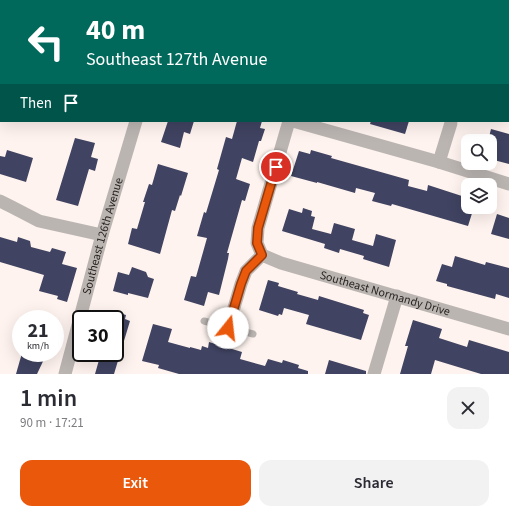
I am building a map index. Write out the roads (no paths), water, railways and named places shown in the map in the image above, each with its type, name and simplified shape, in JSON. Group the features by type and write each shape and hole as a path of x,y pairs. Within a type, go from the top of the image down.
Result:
{"street":[{"name":"Southeast 126th Avenue","path":"65,374 102,235 136,122"},
{"path":"228,328 246,271 262,255 257,243 258,228 289,122"},
{"path":"297,122 439,162 509,184"},
{"path":"439,162 451,123"},
{"path":"0,201 39,221 102,235"},
{"name":"Southeast Normandy Drive","path":"262,255 281,263 509,329"},
{"path":"374,374 397,296"}],"lane":[{"path":"204,321 253,334"}]}
